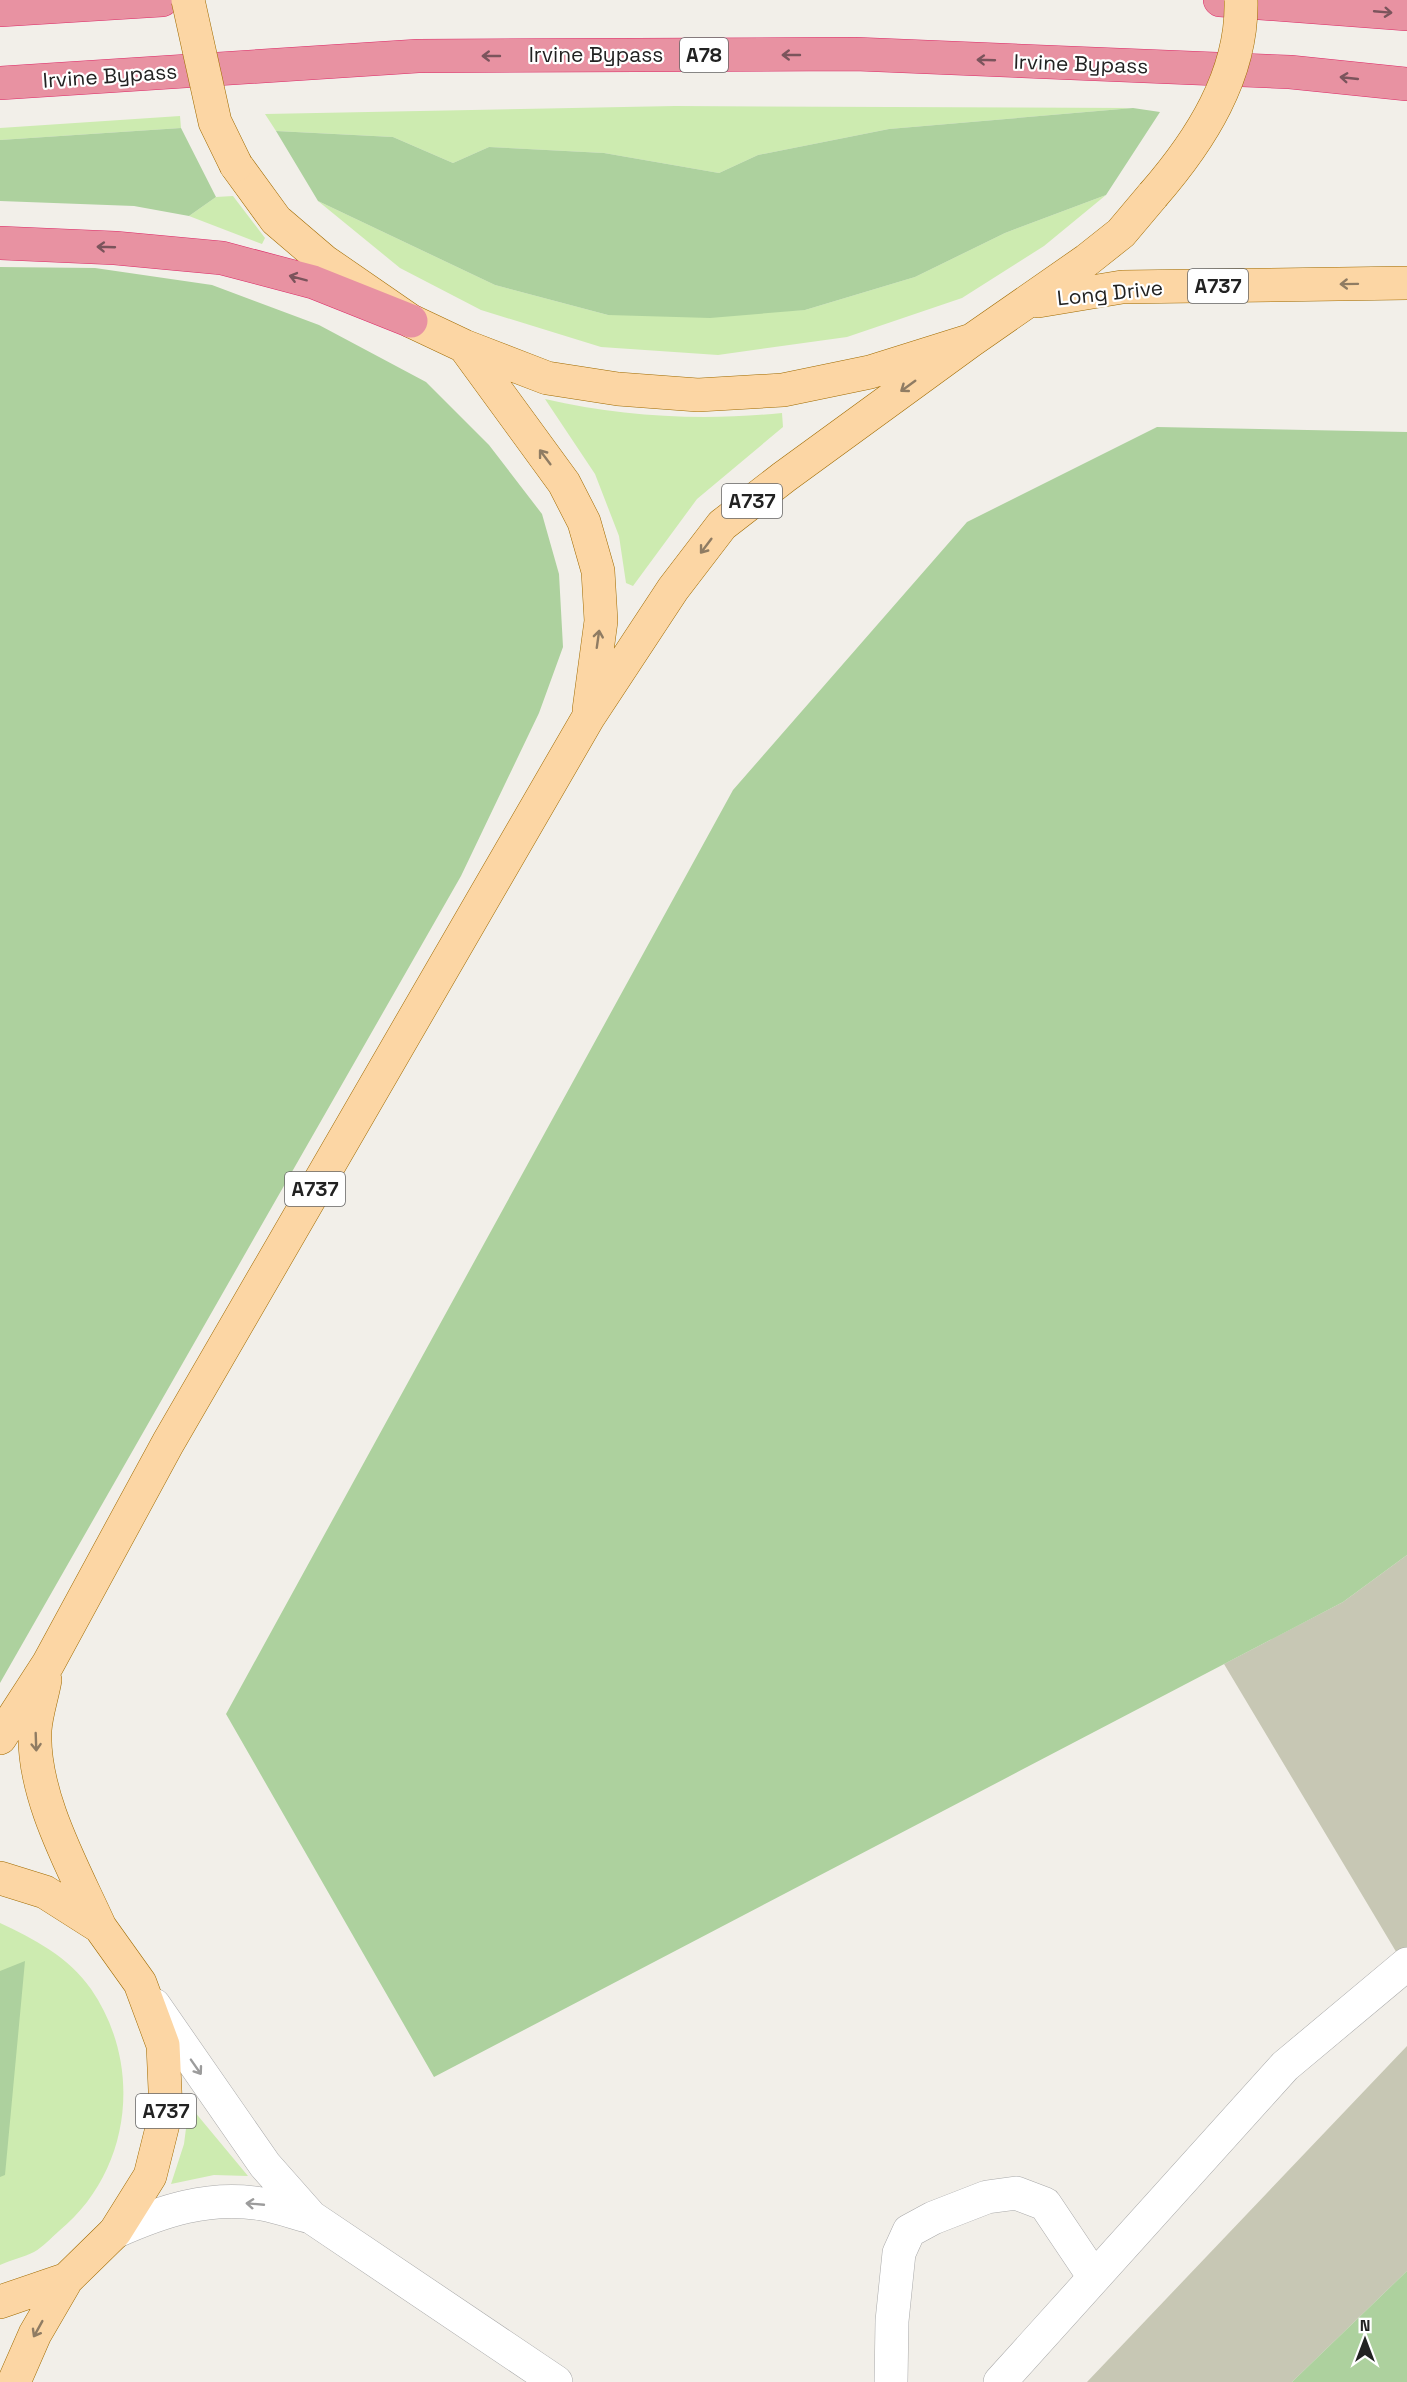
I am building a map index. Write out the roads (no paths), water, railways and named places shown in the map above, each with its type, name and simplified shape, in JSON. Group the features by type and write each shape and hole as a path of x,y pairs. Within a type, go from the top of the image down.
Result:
{"highway":[{"path":"0,10 162,0"},
{"path":"1220,0 1407,14"},
{"name":"Irvine Bypass","path":"0,83 418,56 855,54 1290,72 1407,84"},
{"path":"0,243 115,248 222,258 313,282 411,321"}],"main road":[{"path":"188,0 215,122 236,165 276,220 324,261 411,321 464,346 547,378 618,389 698,394 783,390 870,372 972,340 1030,302 1121,233 1185,158 1209,119 1225,81 1237,43 1241,0"},
{"name":"Long Drive","path":"1030,302 1122,287 1407,283"},
{"name":"A737","path":"0,1738 48,1664 168,1443 588,718 673,589 722,525 972,340"},
{"name":"A737","path":"464,346 564,483 584,522 597,571 601,621 588,718"},
{"name":"A737","path":"14,2382 35,2334 67,2279 115,2232 150,2176 166,2112 163,2045 140,1983 100,1927 62,1842 43,1789 37,1759 35,1730 48,1664"},
{"name":"A737","path":"0,1878 45,1892 100,1927"},
{"name":"A737","path":"0,2302 67,2279"}],"street":[{"path":"1000,2382 1285,2066 1407,1964"},
{"path":"140,1983 265,2165 311,2217 556,2382"},
{"path":"891,2382 892,2321 899,2253 909,2231 933,2218 987,2197 1016,2193 1045,2204 1094,2277"},
{"path":"115,2232 156,2214 192,2204 224,2202 262,2204 311,2217"}]}
